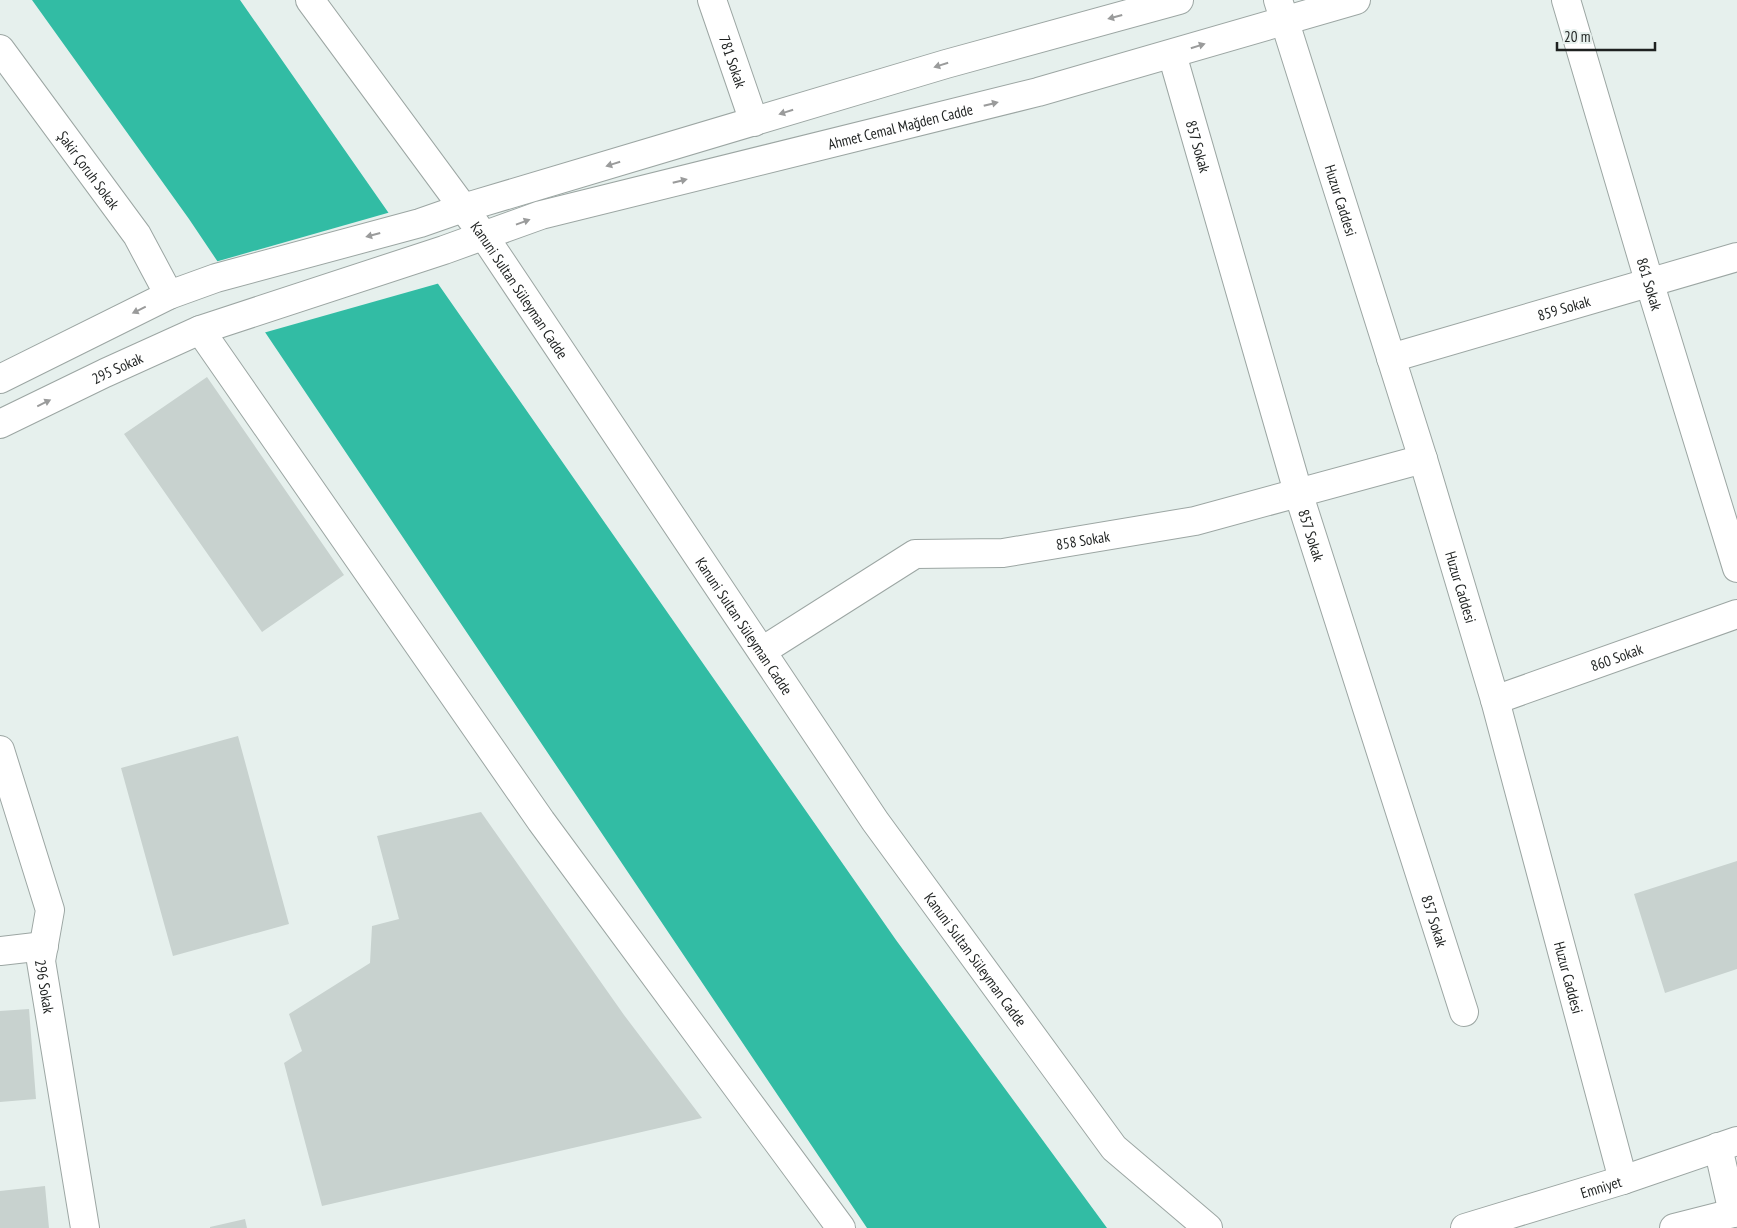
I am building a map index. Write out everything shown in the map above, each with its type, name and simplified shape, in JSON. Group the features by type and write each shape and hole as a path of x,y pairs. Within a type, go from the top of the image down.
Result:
{"main road":[{"name":"Kanuni Sultan Süleyman Cadde","path":"310,0 484,236 875,821 1114,1148 1208,1228"},
{"name":"781 Sokak","path":"712,0 754,122"},
{"path":"0,379 169,295 216,278 420,222 1148,4 1178,0"},
{"name":"Ahmet Cemal Mağden Cadde","path":"237,317 444,250 541,215 1038,92 1172,54 1281,11 1356,0"},
{"name":"861 Sokak","path":"1566,0 1649,282 1737,568"},
{"name":"Huzur Caddesi","path":"1281,11 1423,459 1495,700 1623,1180"},
{"name":"Şakir Çoruh Sokak","path":"0,49 138,236 169,295"},
{"name":"857 Sokak","path":"1172,54 1298,492 1464,1012"},
{"name":"859 Sokak","path":"1391,358 1737,257"},
{"name":"295 Sokak","path":"0,424 200,330 237,317"},
{"path":"200,330 542,821 841,1228"},
{"name":"858 Sokak","path":"762,651 915,554 1013,551 1195,522 1423,459"},
{"name":"860 Sokak","path":"1495,700 1737,614"},
{"name":"296 Sokak","path":"0,750 50,910 41,961 84,1228"},
{"path":"0,951 44,946"},
{"path":"1674,1228 1735,1213 1728,1144"},
{"name":"Emniyet","path":"1465,1228 1623,1180 1728,1144"}],"shaded area":[{"path":"32,0 240,0 896,940 1107,1228 867,1228 189,219"}],"pier":[{"path":"391,212 440,283 263,333 215,262"}],"building":[{"path":"207,377 344,575 262,632 124,434"},
{"path":"238,736 289,924 173,956 121,768"},
{"path":"481,812 624,1015 702,1118 322,1206 284,1063 302,1051 289,1014 370,963 372,926 399,919 377,836"},
{"path":"1737,861 1737,969 1665,993 1634,894"},
{"path":"29,1009 36,1099 0,1102 0,1011"},
{"path":"45,1186 49,1228 0,1228 0,1191"},
{"path":"245,1219 247,1228 210,1228 210,1227"}]}
